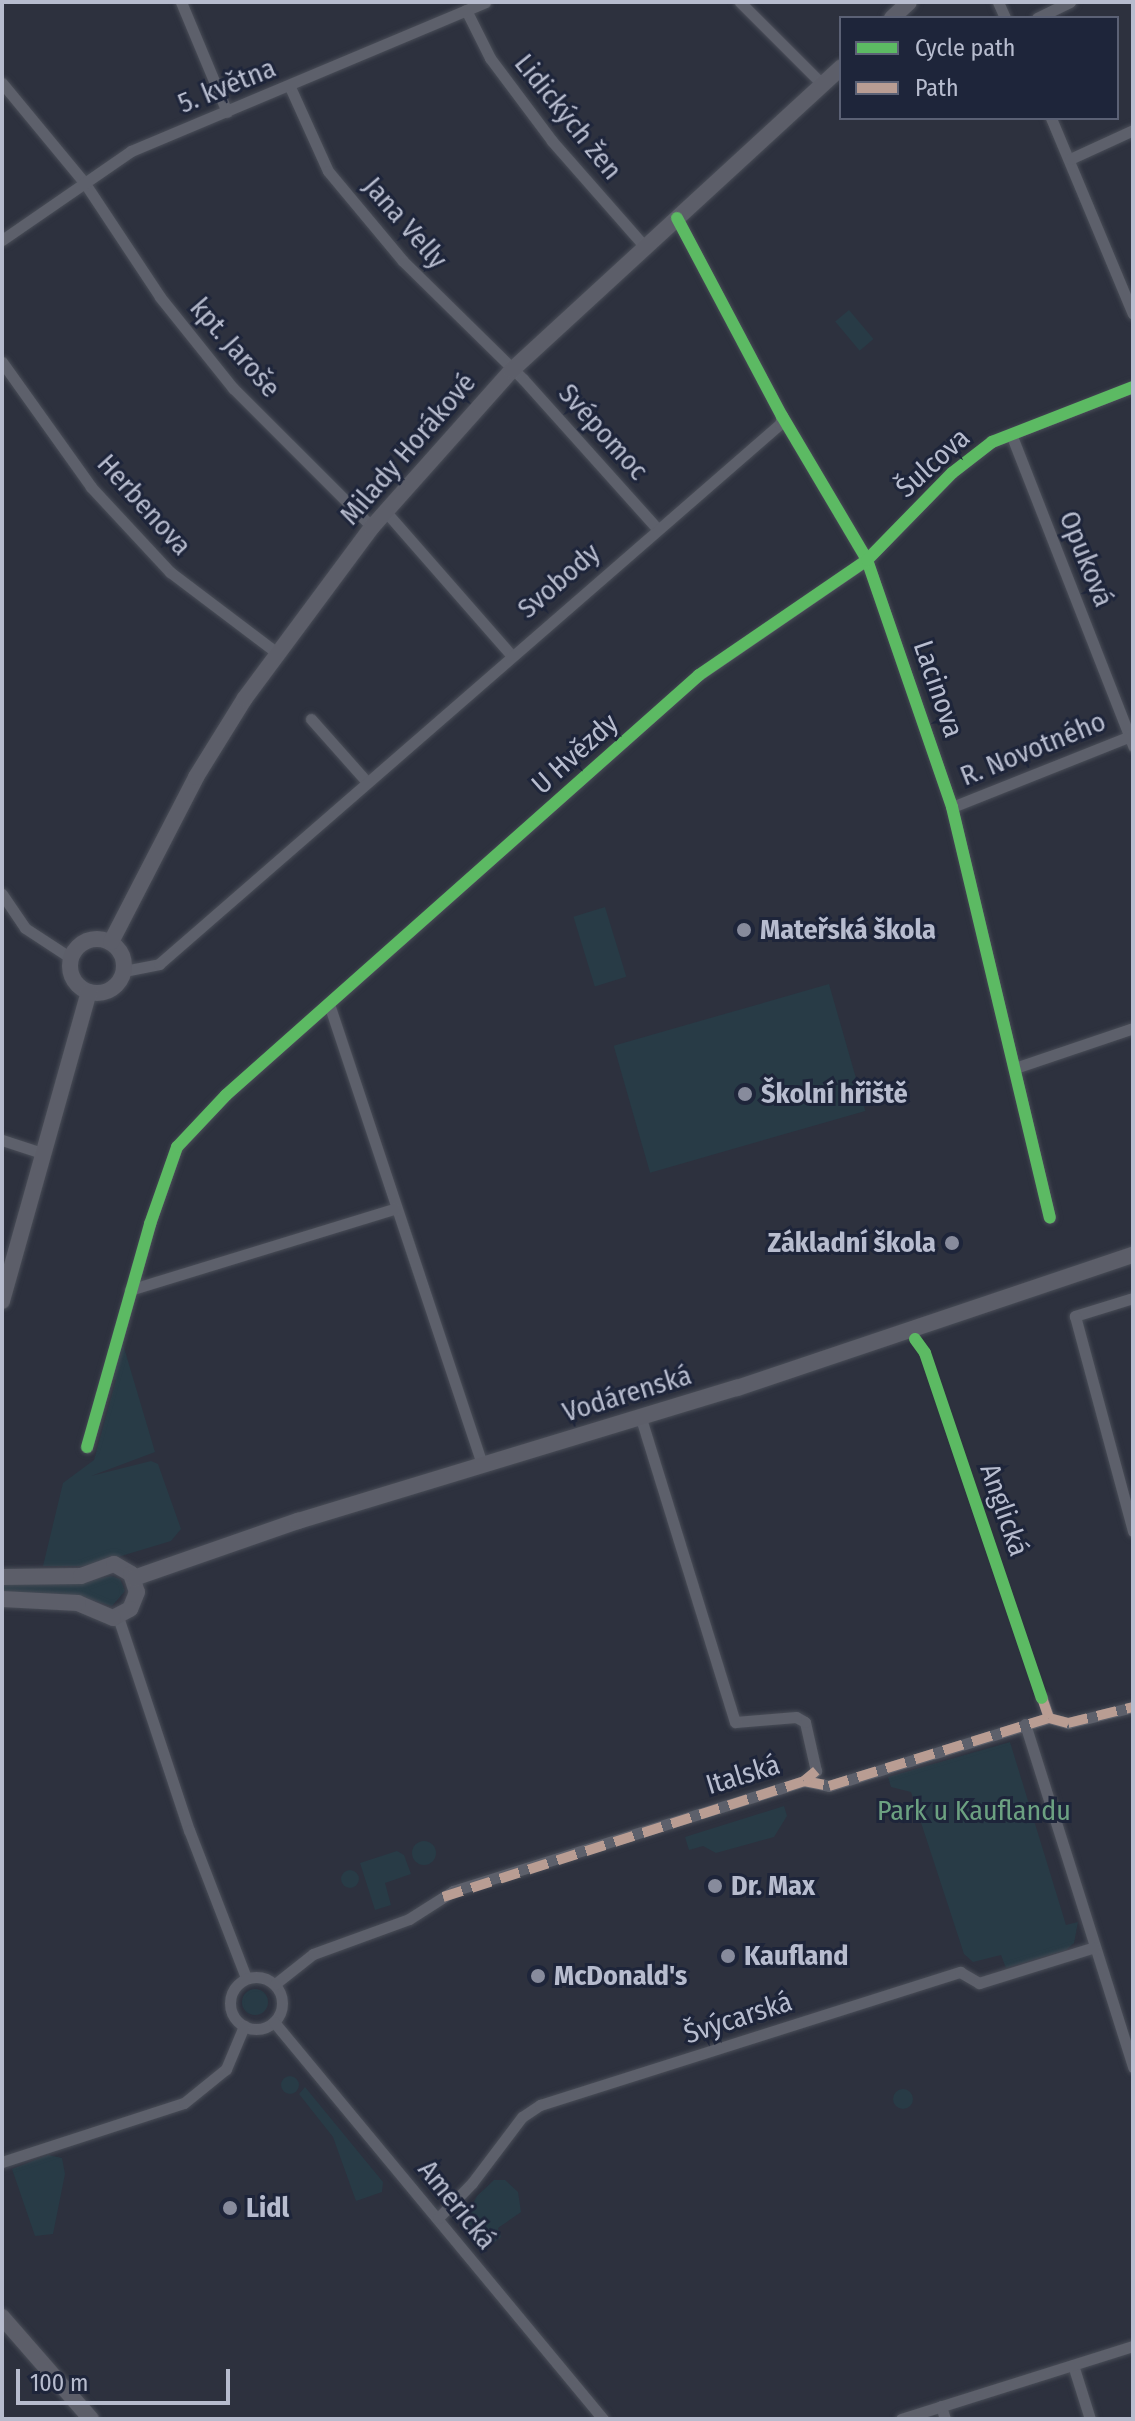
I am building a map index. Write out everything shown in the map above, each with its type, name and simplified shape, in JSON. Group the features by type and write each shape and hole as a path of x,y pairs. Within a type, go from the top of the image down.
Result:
{"main road":[{"path":"894,16 909,2"},
{"name":"Milady Horákové","path":"111,942 196,777 277,653 372,527 512,370 839,69"},
{"path":"90,939 111,942 121,953 124,971 107,991 89,992 75,982 71,958 90,939"},
{"path":"2,1301 89,992"},
{"name":"Vodárenská","path":"134,1578 482,1465 737,1388 1133,1255"},
{"path":"2,1577 81,1576 109,1563 124,1567 134,1578 135,1601 118,1617 103,1617 73,1603 2,1599"},
{"path":"2,2317 91,2419"}],"street":[{"path":"181,2 227,112"},
{"name":"5. května","path":"2,240 131,151 290,87 485,2"},
{"path":"740,2 823,85"},
{"path":"1041,16 1070,2"},
{"name":"Lidických žen","path":"466,10 490,58 552,141 645,247"},
{"name":"kpt. Jaroše","path":"2,83 84,182 160,297 233,388 372,527"},
{"name":"Jana Velly","path":"290,87 328,171 403,261 512,370"},
{"path":"1052,120 1133,314"},
{"path":"1070,159 1133,130"},
{"name":"Lacinova","path":"677,218 782,416 867,560 952,807 1018,1067 1050,1217"},
{"name":"Herbenova","path":"2,362 91,487 170,572 277,653"},
{"name":"Svépomoc","path":"512,370 656,527"},
{"name":"Šulcova","path":"867,560 952,473 992,442 1133,387"},
{"name":"Svobody","path":"124,971 159,964 656,527 780,424 782,416"},
{"name":"Opuková","path":"1011,434 1132,739"},
{"path":"386,512 511,655"},
{"name":"U Hvězdy","path":"87,1447 130,1290 177,1147 243,1079 699,675 867,560"},
{"path":"311,719 367,782"},
{"name":"R. Novotného","path":"952,807 1132,739"},
{"path":"2,894 25,928 71,958"},
{"path":"329,1004 482,1465"},
{"path":"1018,1067 1133,1028"},
{"path":"2,1140 42,1153"},
{"path":"130,1290 396,1208"},
{"path":"1133,1298 1075,1316 1133,1531"},
{"name":"Italská","path":"275,1984 313,1954 409,1919 443,1897 804,1781 816,1771 805,1722 796,1717 735,1722 640,1416"},
{"path":"118,1617 189,1830 246,1978"},
{"path":"1042,1698 1049,1718"},
{"path":"804,1781 829,1786 1025,1724 1049,1718 1068,1723 1133,1707"},
{"path":"1025,1724 1133,2067"},
{"name":"Švýcarská","path":"438,2218 472,2183 522,2117 540,2105 960,1972 979,1983 1095,1947"},
{"path":"259,1976 275,1984 282,2006 274,2022 260,2029 244,2026 234,2016 230,2002 234,1988 246,1978 259,1976"},
{"name":"Americká","path":"274,2022 603,2419"},
{"path":"2,2162 184,2103 226,2069 244,2026"},
{"path":"901,2419 1133,2346"},
{"path":"1073,2365 1090,2419"},
{"path":"941,2406 945,2419"}],"green space":[{"path":"849,310 873,339 860,351 835,322"},
{"path":"605,907 626,977 595,986 573,917"},
{"name":"Školní hřiště","path":"829,984 865,1111 650,1173 614,1046"},
{"path":"122,1341 155,1452 91,1476 151,1461 158,1464 181,1529 171,1541 88,1566 43,1566 63,1483 94,1460 116,1380 108,1377"},
{"path":"111,1576 120,1579 125,1591 112,1606 82,1597 2,1593 2,1583 77,1583"},
{"name":"Park u Kauflandu","path":"1010,1742 1066,1925 1078,1922 1074,1943 1066,1950 1006,1968 1001,1955 973,1962 964,1954 911,1792 891,1787 888,1777"},
{"path":"784,1806 787,1816 774,1837 716,1853 703,1846 689,1850 685,1837"},
{"path":"424,1841 433,1844 436,1853 433,1862 424,1865 415,1862 412,1853 415,1844"},
{"path":"397,1851 404,1855 411,1874 385,1883 391,1905 375,1910 360,1863"},
{"path":"350,1870 359,1879 350,1888 341,1879"},
{"path":"255,1989 264,1993 268,2002 264,2011 255,2015 246,2011 242,2002 246,1993"},
{"path":"290,2076 299,2085 290,2094 281,2085"},
{"path":"305,2087 383,2182 382,2192 356,2201 333,2137 299,2094"},
{"path":"903,2089 910,2092 913,2099 910,2106 903,2109 896,2106 893,2099 896,2092"},
{"path":"48,2155 62,2158 65,2174 53,2234 35,2236 12,2169"},
{"path":"494,2180 505,2180 518,2192 521,2212 498,2228 501,2237 482,2252 465,2218 477,2196"}],"marked path":[{"path":"804,1781 829,1786 1049,1718 1042,1698"},
{"path":"1049,1718 1068,1723 1133,1707"},
{"path":"443,1897 804,1781 816,1771"}],"cycle path":[{"path":"677,218 782,416 867,560 952,807 1050,1217"},
{"path":"87,1447 150,1224 177,1147 226,1095 699,675 867,560 952,473 992,442 1133,387"},
{"name":"Anglická","path":"915,1339 925,1353 1042,1698"}],"place":[{"name":"Mateřská škola","path":"744,930"},
{"name":"Školní hřiště","path":"745,1094"},
{"name":"Základní škola","path":"952,1243"},
{"name":"Dr. Max","path":"715,1886"},
{"name":"Kaufland","path":"728,1956"},
{"name":"McDonald's","path":"538,1976"},
{"name":"Lidl","path":"230,2208"}]}
